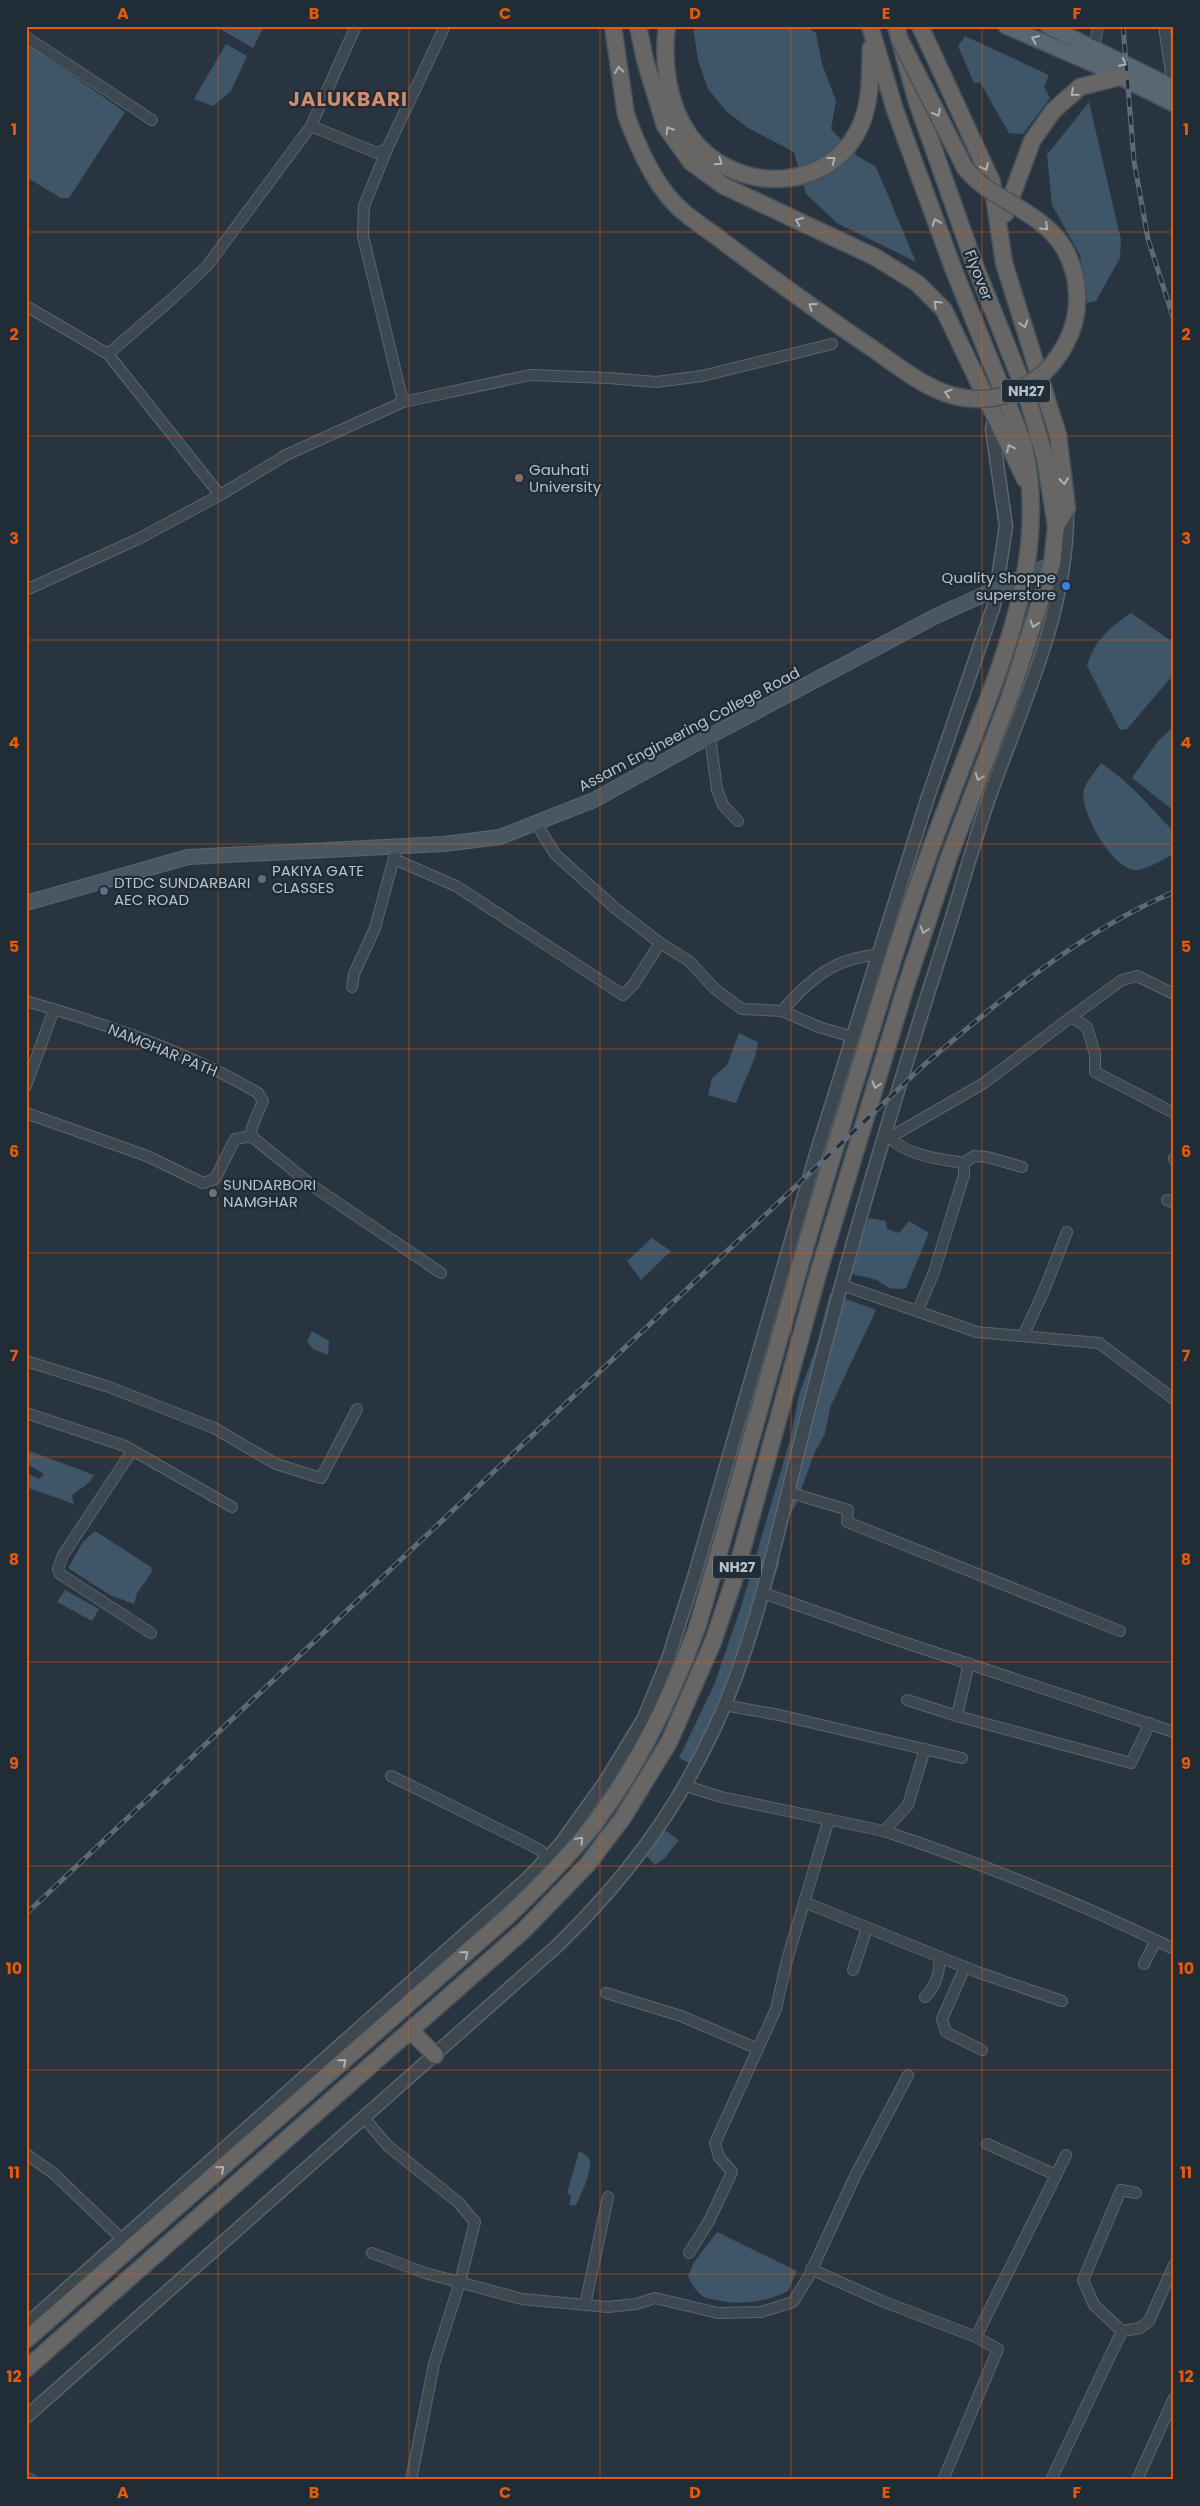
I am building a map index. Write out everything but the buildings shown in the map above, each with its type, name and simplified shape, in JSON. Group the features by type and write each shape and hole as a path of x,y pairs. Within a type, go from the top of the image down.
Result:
{"highway":[{"path":"613,26 626,115 642,155 674,203 774,279 917,378 941,391 964,398 986,399 1013,393 1038,379 1056,360 1066,344 1077,307 1077,287 1071,264 1063,247 1050,231 1034,218 976,182 965,168 897,32"},
{"path":"638,26 645,60 665,126 691,162 724,186 875,257 917,283 944,310 1031,492"},
{"path":"667,26 666,56 669,88 689,135 721,164 741,174 764,179 788,180 808,174 827,164 844,150 856,133 864,116 869,96 871,31"},
{"path":"920,26 992,182 1004,263 1058,435 1067,508 1056,526"},
{"name":"Flyover","path":"871,31 895,110 953,268 1023,442 1029,466 1031,492"},
{"name":"Flyover","path":"897,32 916,99 974,263 1027,396 1045,458 1056,526"},
{"path":"1001,243 1005,213 1022,166 1032,141 1053,111 1080,87 1119,77"},
{"name":"NH27","path":"26,2340 508,1916 555,1870 587,1833 627,1776 652,1734 675,1685 697,1628 799,1268 893,961 934,842 1004,654 1026,577 1032,524 1031,492"},
{"name":"NH27","path":"26,2369 524,1930 587,1865 622,1819 669,1742 698,1680 733,1583 816,1282 908,980 949,857 1010,696 1052,564 1056,526"},
{"path":"410,2030 435,2055"}],"main road":[{"path":"1006,26 1174,104"},
{"path":"1048,26 1174,87"},
{"name":"Assam Engineering College Road","path":"26,903 188,857 396,853 444,844 500,837 594,800 936,616 1052,564"}],"street":[{"path":"108,354 174,298 207,266 312,126 356,26"},
{"path":"403,402 363,236 364,206 387,149 445,26"},
{"path":"1094,48 1098,26"},
{"path":"1164,26 1174,87"},
{"path":"26,38 152,120"},
{"path":"312,126 377,153 387,149"},
{"path":"26,306 108,354 220,495"},
{"path":"26,590 138,539 220,495 286,455 403,402 530,375 656,382 674,380 770,361 832,344"},
{"path":"26,2325 499,1905 547,1858 559,1846 605,1782 644,1718 668,1659 695,1574 816,1151 927,800 994,605 1006,526 992,429 995,416"},
{"path":"26,2417 557,1946 597,1907 635,1861 686,1786 742,1663 842,1285 989,799 1038,666 1061,586 1068,542 1067,508"},
{"path":"710,736 717,790 723,805 738,820"},
{"path":"536,823 555,854 615,908 660,944 690,961 714,989 742,1009 782,1011 819,1027 852,1037"},
{"path":"352,987 354,974 375,928 396,853 456,886 622,995 634,984 660,944"},
{"path":"782,1011 800,991 844,960 878,955"},
{"path":"886,1140 984,1083 1122,980 1137,976 1174,994"},
{"name":"NAMGHAR PATH","path":"26,1001 54,1009 197,1060 258,1093 263,1101 252,1127 251,1136"},
{"path":"26,1086 54,1009"},
{"path":"1071,1017 1087,1027 1095,1054 1095,1072 1174,1114"},
{"path":"26,1113 147,1156 203,1183 215,1179 235,1140 251,1136 314,1187 441,1273"},
{"path":"886,1140 899,1147 933,1158 964,1163 974,1156 987,1157 1022,1167"},
{"path":"918,1310 934,1272 964,1175 964,1163"},
{"path":"1023,1336 1043,1293 1067,1232"},
{"path":"842,1285 918,1310 976,1332 1099,1343 1174,1399"},
{"path":"26,1361 110,1388 214,1428 276,1464 321,1478 357,1409"},
{"path":"26,1413 125,1446 232,1507"},
{"path":"132,1451 63,1555 58,1569 60,1574 151,1633"},
{"path":"788,1492 848,1510 847,1522 1120,1630"},
{"path":"762,1593 1174,1732"},
{"path":"957,1716 970,1663"},
{"path":"907,1700 957,1716 1131,1763 1150,1724"},
{"path":"724,1706 779,1715 962,1758"},
{"path":"884,1831 908,1805 925,1749"},
{"path":"392,1776 540,1850 547,1858"},
{"path":"686,1786 721,1797 884,1831 969,1859 1068,1900 1174,1949"},
{"path":"689,2253 708,2221 732,2172 720,2157 715,2142 738,2097 756,2048 776,2009 787,1960 829,1819"},
{"path":"804,1902 965,1967 1062,2001"},
{"path":"853,1970 867,1928"},
{"path":"1144,1964 1156,1940"},
{"path":"925,1997 934,1989 938,1976 940,1957"},
{"path":"965,1967 942,2019 946,2032 982,2050"},
{"path":"606,1993 681,2016 756,2048"},
{"path":"372,2252 425,2273 522,2299 608,2307 636,2304 655,2298 718,2314 760,2312 793,2302 812,2270 856,2174 908,2075"},
{"path":"364,2118 388,2146 458,2202 475,2222 460,2282 434,2364 411,2480"},
{"path":"987,2144 1056,2175"},
{"path":"26,2154 53,2173 123,2240"},
{"path":"976,2337 1066,2155"},
{"path":"1122,2331 1094,2305 1083,2280 1121,2190 1136,2193"},
{"path":"585,2305 608,2198"},
{"path":"1122,2331 1140,2328 1149,2321 1174,2265"},
{"path":"812,2270 882,2301 976,2337 998,2349 943,2480"},
{"path":"1051,2480 1122,2331"},
{"path":"1137,2480 1174,2398"},
{"path":"26,2477 32,2480"}],"water":[{"path":"215,26 264,26 253,48"},
{"path":"693,26 806,26 816,33 822,64 836,101 831,129 856,155 876,167 916,262 837,223 806,194 794,152 748,128 726,111 708,89 698,60"},
{"path":"965,36 1049,75 1044,87 1050,98 1023,134 1009,133 980,82 974,83 958,46"},
{"path":"26,43 125,112 69,198 61,198 26,177"},
{"path":"226,44 247,56 231,91 213,106 194,99"},
{"path":"1089,102 1121,240 1120,258 1096,301 1087,303 1080,255 1052,205 1047,155"},
{"path":"1131,613 1174,643 1174,674 1127,729 1120,730 1087,666 1098,642 1117,623"},
{"path":"1174,726 1174,811 1132,778 1158,741"},
{"path":"1101,763 1131,787 1174,832 1174,854 1138,870 1129,868 1119,862 1109,851 1092,825 1084,799 1085,786"},
{"path":"739,1033 758,1042 755,1057 736,1103 708,1095 712,1078 727,1065"},
{"path":"869,1218 886,1221 887,1229 899,1233 909,1221 929,1233 906,1288 889,1288 876,1280 847,1271"},
{"path":"652,1238 671,1251 641,1280 627,1261"},
{"path":"830,1293 876,1310 830,1408 825,1434 814,1454 796,1504 780,1534 779,1565 698,1767 679,1758 714,1685 741,1607 790,1440 799,1395 817,1344"},
{"path":"312,1331 329,1341 328,1355 313,1349 307,1342"},
{"path":"27,1450 94,1475 88,1483 72,1496 74,1504 26,1487 26,1473 39,1479 44,1474 26,1463"},
{"path":"95,1531 151,1567 152,1572 137,1593 134,1604 110,1595 68,1568 83,1542"},
{"path":"65,1590 99,1609 92,1621 57,1602"},
{"path":"660,1827 679,1840 665,1858 655,1865 638,1847"},
{"path":"579,2151 589,2158 590,2166 585,2184 575,2206 569,2205 571,2196 567,2193"},
{"path":"717,2232 797,2271 788,2291 771,2298 744,2303 725,2302 701,2295 693,2286 688,2276 694,2262"}],"railway":[{"path":"1123,26 1134,161 1148,239 1174,320"},
{"path":"26,1914 924,1065 1012,992 1073,947 1139,908 1174,892"}],"place":[{"name":"Gauhati University","path":"519,478"},
{"name":"Quality Shoppe superstore","path":"1066,586"},
{"name":"PAKIYA GATE CLASSES","path":"262,879"},
{"name":"DTDC SUNDARBARI AEC ROAD","path":"104,891"},
{"name":"SUNDARBORI NAMGHAR","path":"213,1193"}],"district":[{"name":"JALUKBARI","path":"348,99"}]}
